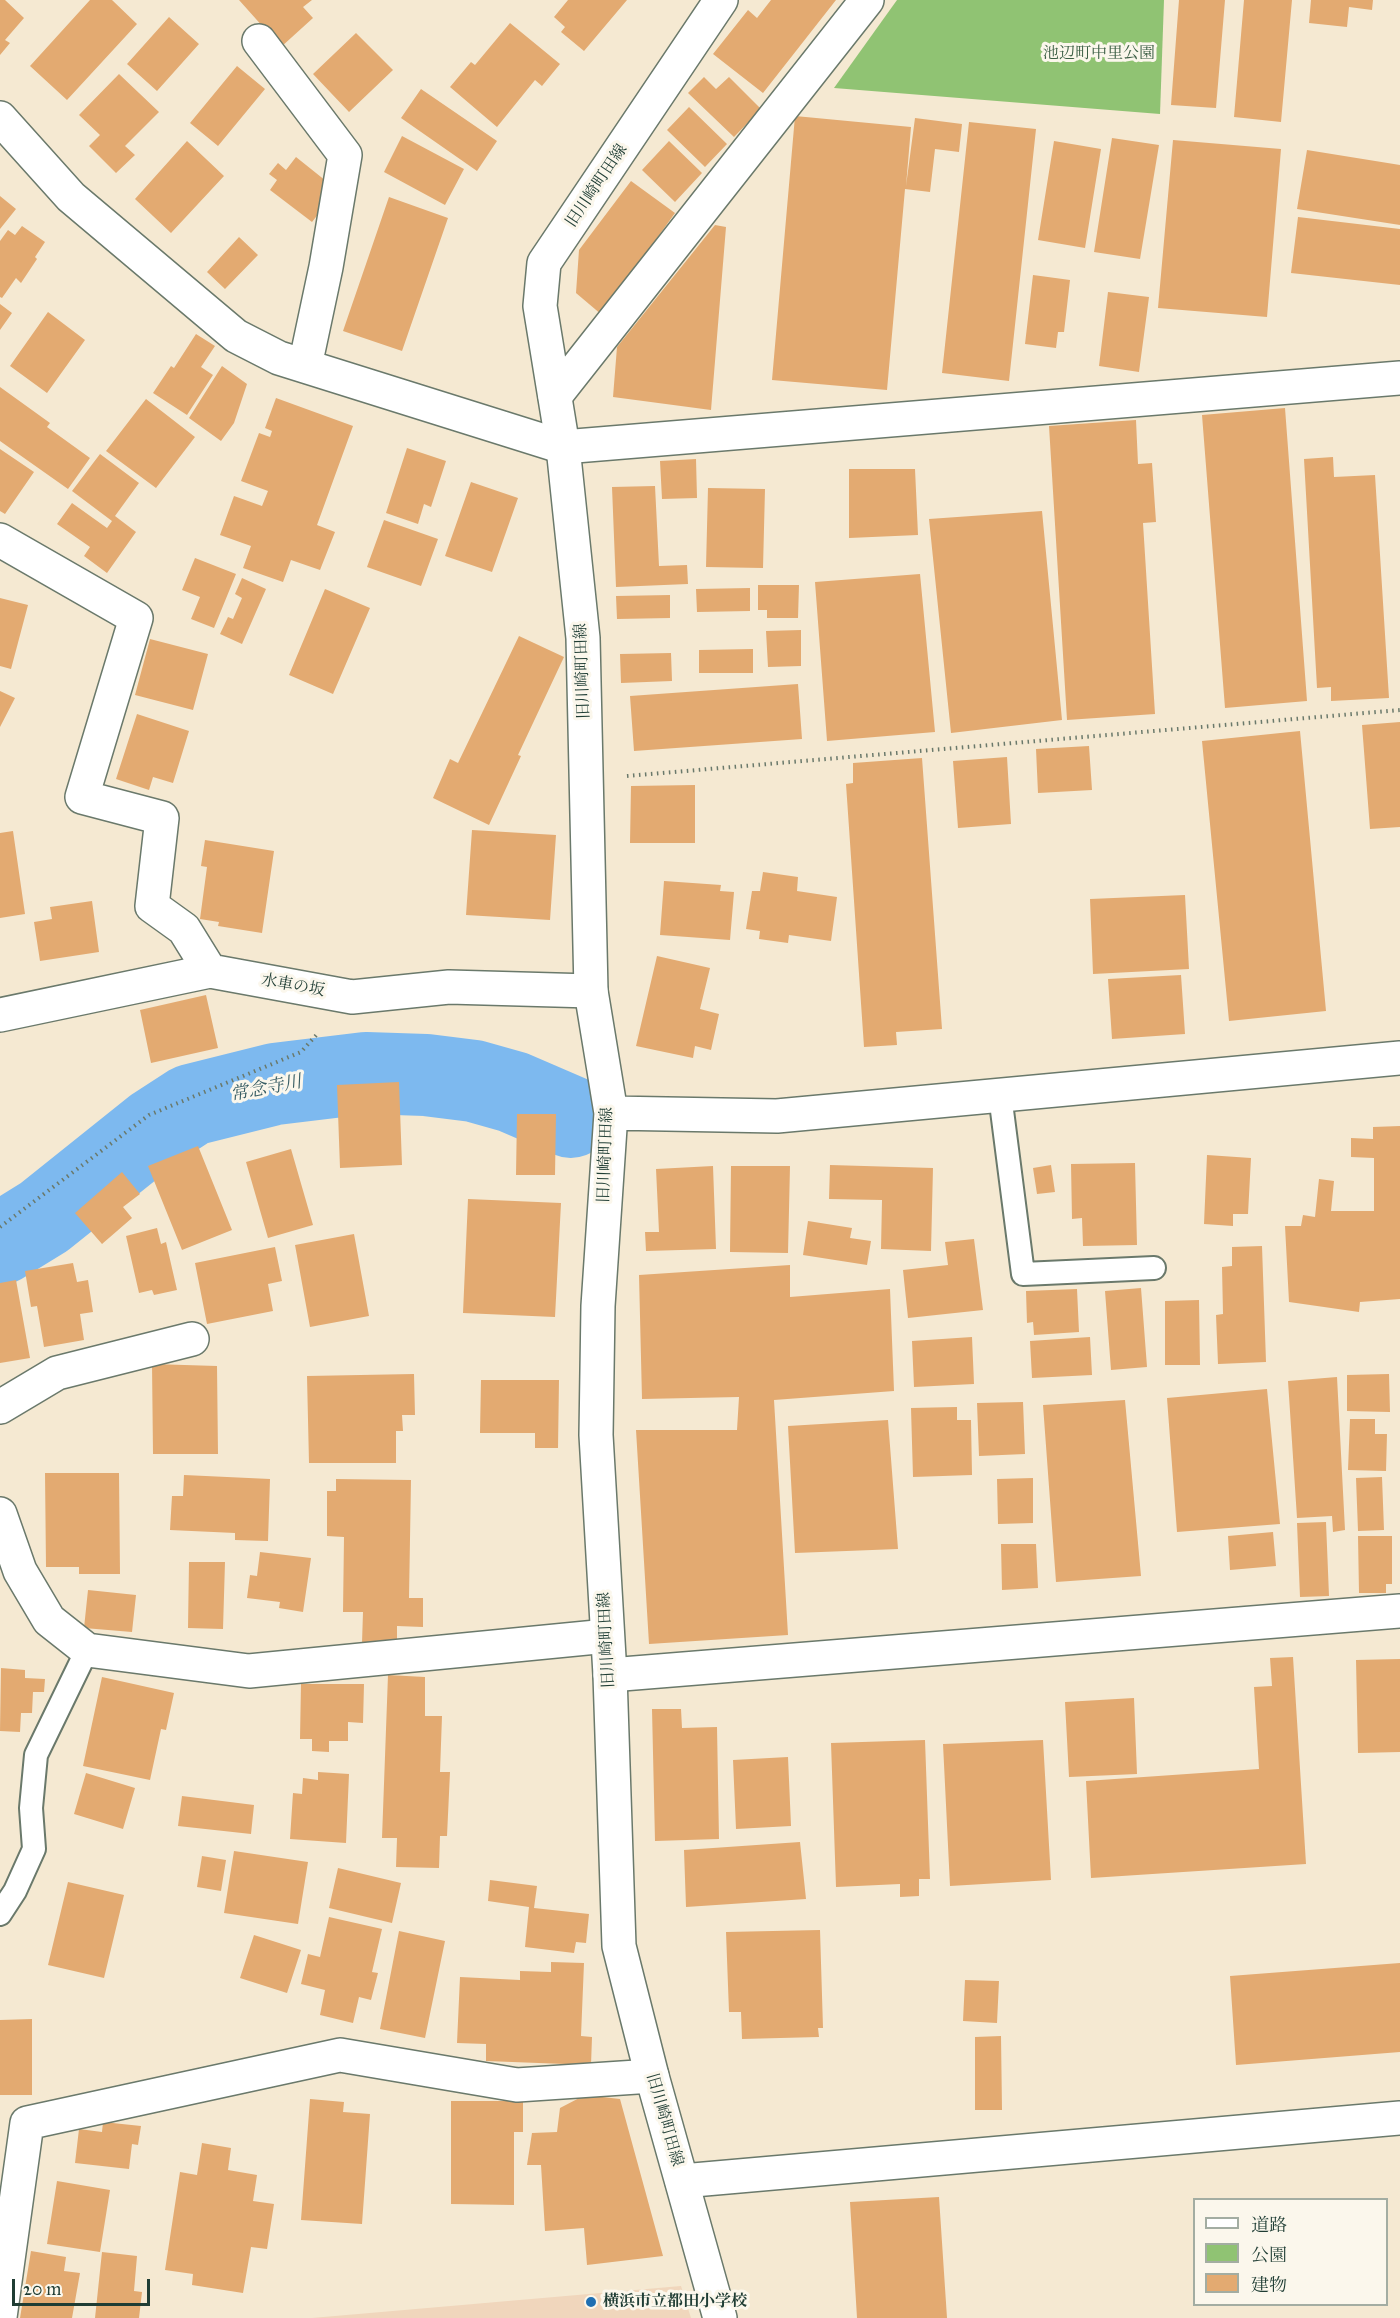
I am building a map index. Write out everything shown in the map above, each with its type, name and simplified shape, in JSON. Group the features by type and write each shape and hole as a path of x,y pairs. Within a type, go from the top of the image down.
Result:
{"street":[{"name":"旧川崎町田線","path":"720,2318 652,2076 619,1946 610,1675 596,1435 598,1306 611,1113 591,991 583,638 564,447 540,306 544,263 721,0"},
{"path":"555,396 867,0"},
{"path":"259,41 345,156 326,267 305,366"},
{"path":"0,118 71,197 236,336 279,358 564,447 1400,378"},
{"path":"0,540 136,618 82,797 162,818 152,906 184,929 210,971"},
{"name":"水車の坂","path":"0,1014 210,971 352,997 449,987 591,991"},
{"path":"611,1113 777,1116 1400,1058"},
{"path":"0,1407 57,1373 192,1339"},
{"path":"0,1515 10,1573 49,1620 87,1650 249,1671 607,1636"},
{"path":"610,1675 1400,1611"},
{"path":"0,2317 27,2122 340,2055 517,2085 652,2076"},
{"path":"682,2181 1400,2118"}],"lane":[{"path":"1000,1095 1023,1274 1154,1268"},
{"path":"0,1914 15,1891 34,1850 31,1808 36,1755 87,1650"}],"path":[{"path":"623,776 1400,710"},
{"path":"0,1227 149,1115 301,1052 352,997"}],"shaded area":[{"name":"横浜市立都田小学校","path":"681,2286 691,2318 312,2318"}],"green space":[{"name":"池辺町中里公園","path":"897,0 1164,0 1160,114 834,88"}],"building":[{"path":"0,0 5,0 24,18 5,40 10,43 0,55"},
{"path":"90,0 112,0 137,24 67,100 30,66"},
{"path":"239,0 312,0 303,7 313,18 281,47"},
{"path":"568,0 627,0 584,51 561,32 565,27 554,17"},
{"path":"771,0 836,0 763,93 713,54 748,10 757,18"},
{"path":"1179,0 1225,0 1216,108 1171,105"},
{"path":"1244,0 1292,0 1281,122 1234,117"},
{"path":"1311,0 1373,0 1372,10 1349,7 1347,27 1309,23"},
{"path":"169,17 199,44 157,91 127,64"},
{"path":"510,23 560,64 542,86 535,80 497,127 450,87 471,62 475,65"},
{"path":"356,33 393,70 349,112 313,74"},
{"path":"237,66 265,89 218,146 190,123"},
{"path":"119,74 159,112 125,146 135,155 116,173 89,146 100,135 79,115"},
{"path":"704,77 716,89 729,77 761,109 734,137 688,93"},
{"path":"421,89 497,141 477,171 401,118"},
{"path":"689,107 727,144 705,167 667,130"},
{"path":"795,116 911,127 906,186 915,118 962,124 959,152 935,149 930,192 905,189 887,390 772,380"},
{"path":"969,122 1036,129 1009,381 942,373"},
{"path":"402,136 464,169 445,205 384,172"},
{"path":"1112,138 1159,145 1140,259 1094,252"},
{"path":"1173,140 1281,149 1267,317 1158,308"},
{"path":"187,141 224,176 171,233 135,199"},
{"path":"669,141 702,173 675,202 642,170"},
{"path":"1054,141 1101,149 1085,248 1038,240"},
{"path":"1307,150 1400,165 1400,225 1297,209"},
{"path":"296,157 331,185 320,199 327,203 312,222 270,190 277,180 269,174 278,163 286,170"},
{"path":"631,181 675,213 602,315 576,293 579,250"},
{"path":"0,196 16,209 0,229"},
{"path":"389,197 448,218 402,351 343,331"},
{"path":"1298,217 1400,229 1400,285 1291,273"},
{"path":"715,225 726,227 711,410 613,397 617,347"},
{"path":"22,226 45,242 21,283 16,278 2,298 0,297 0,241 8,230 15,235"},
{"path":"239,237 258,255 225,289 207,272"},
{"path":"1033,275 1070,280 1064,332 1058,332 1056,348 1025,344"},
{"path":"1108,292 1149,297 1139,372 1099,366"},
{"path":"0,304 12,313 0,330"},
{"path":"48,312 85,340 47,393 10,366"},
{"path":"196,334 215,346 201,367 213,375 187,415 153,393 171,366 174,368"},
{"path":"222,366 247,384 234,423 221,441 189,418"},
{"path":"0,387 50,423 47,427 90,458 68,489 0,441"},
{"path":"276,398 353,426 317,525 335,532 320,570 291,560 283,582 243,568 251,546 220,535 234,496 262,506 268,491 241,481 259,433 270,437 272,431 265,428"},
{"path":"146,399 195,437 156,488 106,451"},
{"path":"1285,408 1307,701 1225,708 1202,415"},
{"path":"1136,420 1138,464 1152,463 1156,522 1143,523 1155,714 1067,720 1049,426"},
{"path":"407,448 446,461 431,507 424,504 418,524 386,513"},
{"path":"0,449 34,472 5,514 0,511"},
{"path":"100,454 139,483 115,516 136,532 107,573 84,556 90,547 57,524 72,503 107,528 112,521 72,491"},
{"path":"1333,457 1334,477 1375,475 1389,698 1331,701 1331,687 1317,688 1304,459"},
{"path":"696,459 697,498 662,499 660,461"},
{"path":"849,469 915,469 918,535 849,538"},
{"path":"471,482 518,498 492,572 445,556"},
{"path":"655,486 659,566 687,565 688,584 616,587 612,487"},
{"path":"708,488 765,489 763,568 706,567"},
{"path":"1042,511 1062,720 951,733 929,519"},
{"path":"384,520 438,539 421,586 367,567"},
{"path":"195,558 236,574 214,628 191,619 200,597 182,590"},
{"path":"920,574 935,732 827,741 815,582"},
{"path":"242,578 266,589 242,644 220,634 228,617 233,619 242,598 235,594"},
{"path":"758,585 799,585 798,618 767,618 767,610 758,610"},
{"path":"750,588 750,611 697,612 696,589"},
{"path":"325,589 370,608 333,694 289,675"},
{"path":"670,595 670,618 617,619 616,596"},
{"path":"0,598 28,605 11,669 0,666"},
{"path":"801,630 801,666 768,667 766,631"},
{"path":"519,636 564,657 518,755 521,756 489,825 433,798 450,759 458,763"},
{"path":"150,639 208,654 193,710 135,695"},
{"path":"753,649 753,673 699,673 699,650"},
{"path":"671,653 672,681 621,683 620,654"},
{"path":"798,684 802,739 634,751 630,696"},
{"path":"0,691 15,698 0,727"},
{"path":"137,714 189,731 173,783 153,777 149,790 116,779"},
{"path":"1400,722 1400,827 1370,829 1362,725"},
{"path":"1300,731 1326,1011 1229,1021 1202,741"},
{"path":"1089,746 1092,790 1038,793 1036,749"},
{"path":"1007,757 1011,824 958,828 953,761"},
{"path":"922,758 942,1029 896,1032 897,1045 864,1047 846,784 853,783 853,763"},
{"path":"695,785 695,843 630,843 631,786"},
{"path":"472,830 556,835 550,920 466,915"},
{"path":"13,831 25,914 0,918 0,833"},
{"path":"205,840 274,851 262,933 218,926 219,922 200,919 207,867 201,866"},
{"path":"763,872 798,877 797,891 837,897 831,941 789,935 788,943 759,939 760,931 746,929 752,891 760,891"},
{"path":"664,881 721,885 720,891 734,892 730,940 660,935"},
{"path":"1185,895 1189,969 1093,974 1090,899"},
{"path":"92,901 99,952 40,961 34,922 52,919 50,907"},
{"path":"657,956 710,968 700,1009 719,1014 711,1050 695,1046 693,1058 636,1046"},
{"path":"1181,975 1185,1034 1112,1039 1108,979"},
{"path":"206,995 218,1048 151,1063 140,1010"},
{"path":"399,1082 402,1165 340,1168 337,1085"},
{"path":"517,1114 556,1114 555,1175 516,1175"},
{"path":"1400,1126 1400,1299 1360,1302 1359,1312 1289,1302 1285,1226 1301,1226 1303,1215 1315,1217 1319,1179 1334,1181 1331,1211 1374,1211 1374,1158 1351,1157 1351,1138 1373,1139 1373,1127"},
{"path":"198,1146 232,1230 182,1250 148,1166"},
{"path":"291,1149 313,1225 268,1238 246,1162"},
{"path":"1207,1155 1251,1158 1248,1214 1233,1214 1233,1226 1204,1224"},
{"path":"1135,1163 1137,1245 1083,1246 1082,1218 1072,1219 1071,1164"},
{"path":"830,1165 933,1168 931,1251 881,1249 882,1200 829,1199"},
{"path":"1051,1165 1055,1192 1037,1194 1033,1168"},
{"path":"713,1166 716,1249 646,1251 645,1232 659,1232 656,1169"},
{"path":"731,1166 790,1166 788,1253 730,1252"},
{"path":"122,1172 140,1194 123,1207 132,1218 102,1244 75,1213"},
{"path":"468,1199 561,1203 555,1317 463,1313"},
{"path":"808,1221 852,1228 850,1238 871,1241 867,1265 803,1255"},
{"path":"157,1228 161,1244 166,1242 177,1290 154,1295 152,1290 139,1293 126,1236"},
{"path":"354,1234 369,1316 310,1327 295,1245"},
{"path":"974,1239 983,1310 908,1318 903,1270 948,1265 945,1242"},
{"path":"1262,1246 1266,1362 1218,1364 1216,1315 1223,1314 1222,1267 1232,1266 1232,1247"},
{"path":"275,1247 282,1281 268,1284 273,1311 207,1324 195,1263"},
{"path":"73,1263 77,1282 88,1280 93,1312 80,1314 84,1340 44,1347 37,1306 31,1307 25,1271"},
{"path":"790,1265 790,1297 890,1289 894,1391 774,1400 788,1635 649,1644 636,1430 737,1430 739,1397 642,1399 639,1275"},
{"path":"16,1280 30,1358 0,1363 0,1283"},
{"path":"1141,1288 1147,1367 1111,1370 1105,1291"},
{"path":"1077,1289 1079,1332 1034,1335 1033,1322 1027,1323 1026,1291"},
{"path":"1199,1300 1200,1365 1165,1365 1165,1301"},
{"path":"972,1337 974,1384 914,1387 912,1341"},
{"path":"1090,1337 1092,1375 1032,1378 1030,1341"},
{"path":"152,1364 217,1366 218,1454 153,1454"},
{"path":"414,1374 415,1415 402,1415 403,1431 396,1431 396,1463 309,1463 307,1376"},
{"path":"1389,1374 1390,1412 1347,1411 1347,1375"},
{"path":"1337,1377 1345,1530 1333,1532 1332,1516 1297,1518 1288,1381"},
{"path":"481,1380 559,1380 558,1448 535,1448 535,1433 480,1433"},
{"path":"1267,1389 1280,1524 1177,1532 1167,1398"},
{"path":"1125,1400 1141,1576 1056,1582 1043,1405"},
{"path":"1023,1402 1025,1454 979,1456 977,1403"},
{"path":"957,1407 957,1420 971,1420 972,1475 913,1477 911,1408"},
{"path":"1350,1419 1375,1419 1375,1434 1387,1434 1386,1471 1348,1470"},
{"path":"888,1420 898,1549 795,1553 788,1426"},
{"path":"45,1473 119,1473 120,1574 79,1574 79,1567 46,1567"},
{"path":"184,1475 270,1479 268,1541 235,1540 235,1533 170,1530 172,1496 183,1496"},
{"path":"1382,1477 1384,1530 1358,1531 1356,1478"},
{"path":"1033,1478 1033,1523 998,1524 997,1479"},
{"path":"336,1479 411,1480 409,1598 423,1598 423,1627 397,1626 397,1644 362,1643 363,1612 343,1612 344,1537 327,1536 327,1491 336,1491"},
{"path":"1326,1522 1329,1596 1300,1597 1297,1523"},
{"path":"1273,1532 1276,1566 1230,1570 1228,1536"},
{"path":"1358,1536 1392,1536 1392,1584 1386,1584 1386,1593 1359,1593"},
{"path":"1001,1544 1036,1544 1038,1588 1002,1590"},
{"path":"260,1552 311,1558 303,1612 279,1608 280,1602 247,1598 250,1575 257,1576"},
{"path":"189,1562 225,1562 223,1629 188,1628"},
{"path":"88,1590 136,1595 132,1632 84,1628"},
{"path":"1293,1657 1306,1864 1091,1878 1086,1781 1259,1769 1254,1687 1272,1686 1270,1658"},
{"path":"1400,1659 1400,1752 1358,1753 1356,1660"},
{"path":"1,1668 25,1670 25,1678 45,1679 44,1692 33,1692 32,1713 21,1713 20,1732 0,1731"},
{"path":"388,1675 425,1677 425,1716 442,1716 440,1772 450,1772 447,1836 440,1836 439,1868 396,1867 397,1838 382,1838"},
{"path":"102,1677 174,1693 166,1730 161,1729 150,1780 83,1766"},
{"path":"301,1684 364,1684 363,1723 348,1722 348,1741 329,1741 329,1752 312,1751 312,1739 300,1739"},
{"path":"1134,1698 1137,1774 1069,1777 1065,1702"},
{"path":"652,1709 681,1709 682,1728 717,1727 719,1839 655,1841"},
{"path":"925,1740 930,1879 919,1879 919,1896 900,1897 900,1884 836,1887 831,1743"},
{"path":"1043,1740 1051,1880 950,1886 943,1744"},
{"path":"788,1757 791,1826 736,1829 733,1760"},
{"path":"318,1772 349,1774 346,1843 290,1839 293,1793 302,1794 303,1778 318,1780"},
{"path":"86,1773 135,1788 123,1829 74,1814"},
{"path":"182,1796 254,1805 251,1834 178,1826"},
{"path":"800,1842 806,1899 686,1907 684,1850"},
{"path":"234,1851 308,1862 298,1924 224,1913"},
{"path":"202,1856 226,1860 221,1891 197,1887"},
{"path":"338,1868 401,1883 392,1923 329,1908"},
{"path":"490,1880 537,1886 534,1908 589,1914 586,1943 576,1942 574,1953 525,1947 529,1907 488,1901"},
{"path":"68,1882 124,1895 104,1978 48,1965"},
{"path":"329,1917 382,1929 372,1972 378,1973 371,2000 359,1997 353,2023 320,2015 325,1990 301,1984 308,1954 320,1957"},
{"path":"820,1930 823,2028 818,2028 819,2037 742,2039 741,2012 729,2012 726,1932"},
{"path":"399,1931 445,1941 425,2038 380,2029"},
{"path":"254,1935 301,1950 287,1993 240,1978"},
{"path":"551,1962 584,1963 581,2036 592,2037 591,2065 486,2061 486,2044 457,2043 460,1977 520,1980 520,1971 551,1972"},
{"path":"1400,1963 1400,2052 1236,2065 1230,1976"},
{"path":"965,1980 999,1981 997,2023 963,2021"},
{"path":"32,2019 32,2095 0,2095 0,2020"},
{"path":"1001,2036 1002,2110 975,2110 975,2037"},
{"path":"585,2095 620,2099 663,2256 587,2265 584,2228 545,2231 541,2165 527,2165 532,2133 557,2132 560,2108"},
{"path":"310,2099 344,2102 343,2112 370,2114 362,2224 301,2220"},
{"path":"451,2101 523,2101 523,2132 514,2132 514,2205 451,2204"},
{"path":"103,2122 141,2126 138,2145 132,2144 129,2169 75,2163 79,2129 102,2132"},
{"path":"202,2143 231,2148 228,2170 257,2175 253,2201 274,2204 267,2249 251,2247 243,2293 192,2285 193,2274 165,2270 180,2172 197,2175"},
{"path":"57,2181 110,2190 100,2252 47,2244"},
{"path":"939,2197 947,2318 857,2318 850,2202"},
{"path":"31,2251 66,2257 64,2271 80,2273 72,2318 20,2318"},
{"path":"102,2252 137,2256 134,2291 142,2292 139,2318 95,2318"}],"waterway":[{"name":"常念寺川","path":"0,1244 44,1217 154,1129 191,1105 275,1084 366,1073 426,1075 474,1081 513,1092 571,1117"}],"place":[{"name":"横浜市立都田小学校","path":"591,2302"}]}
